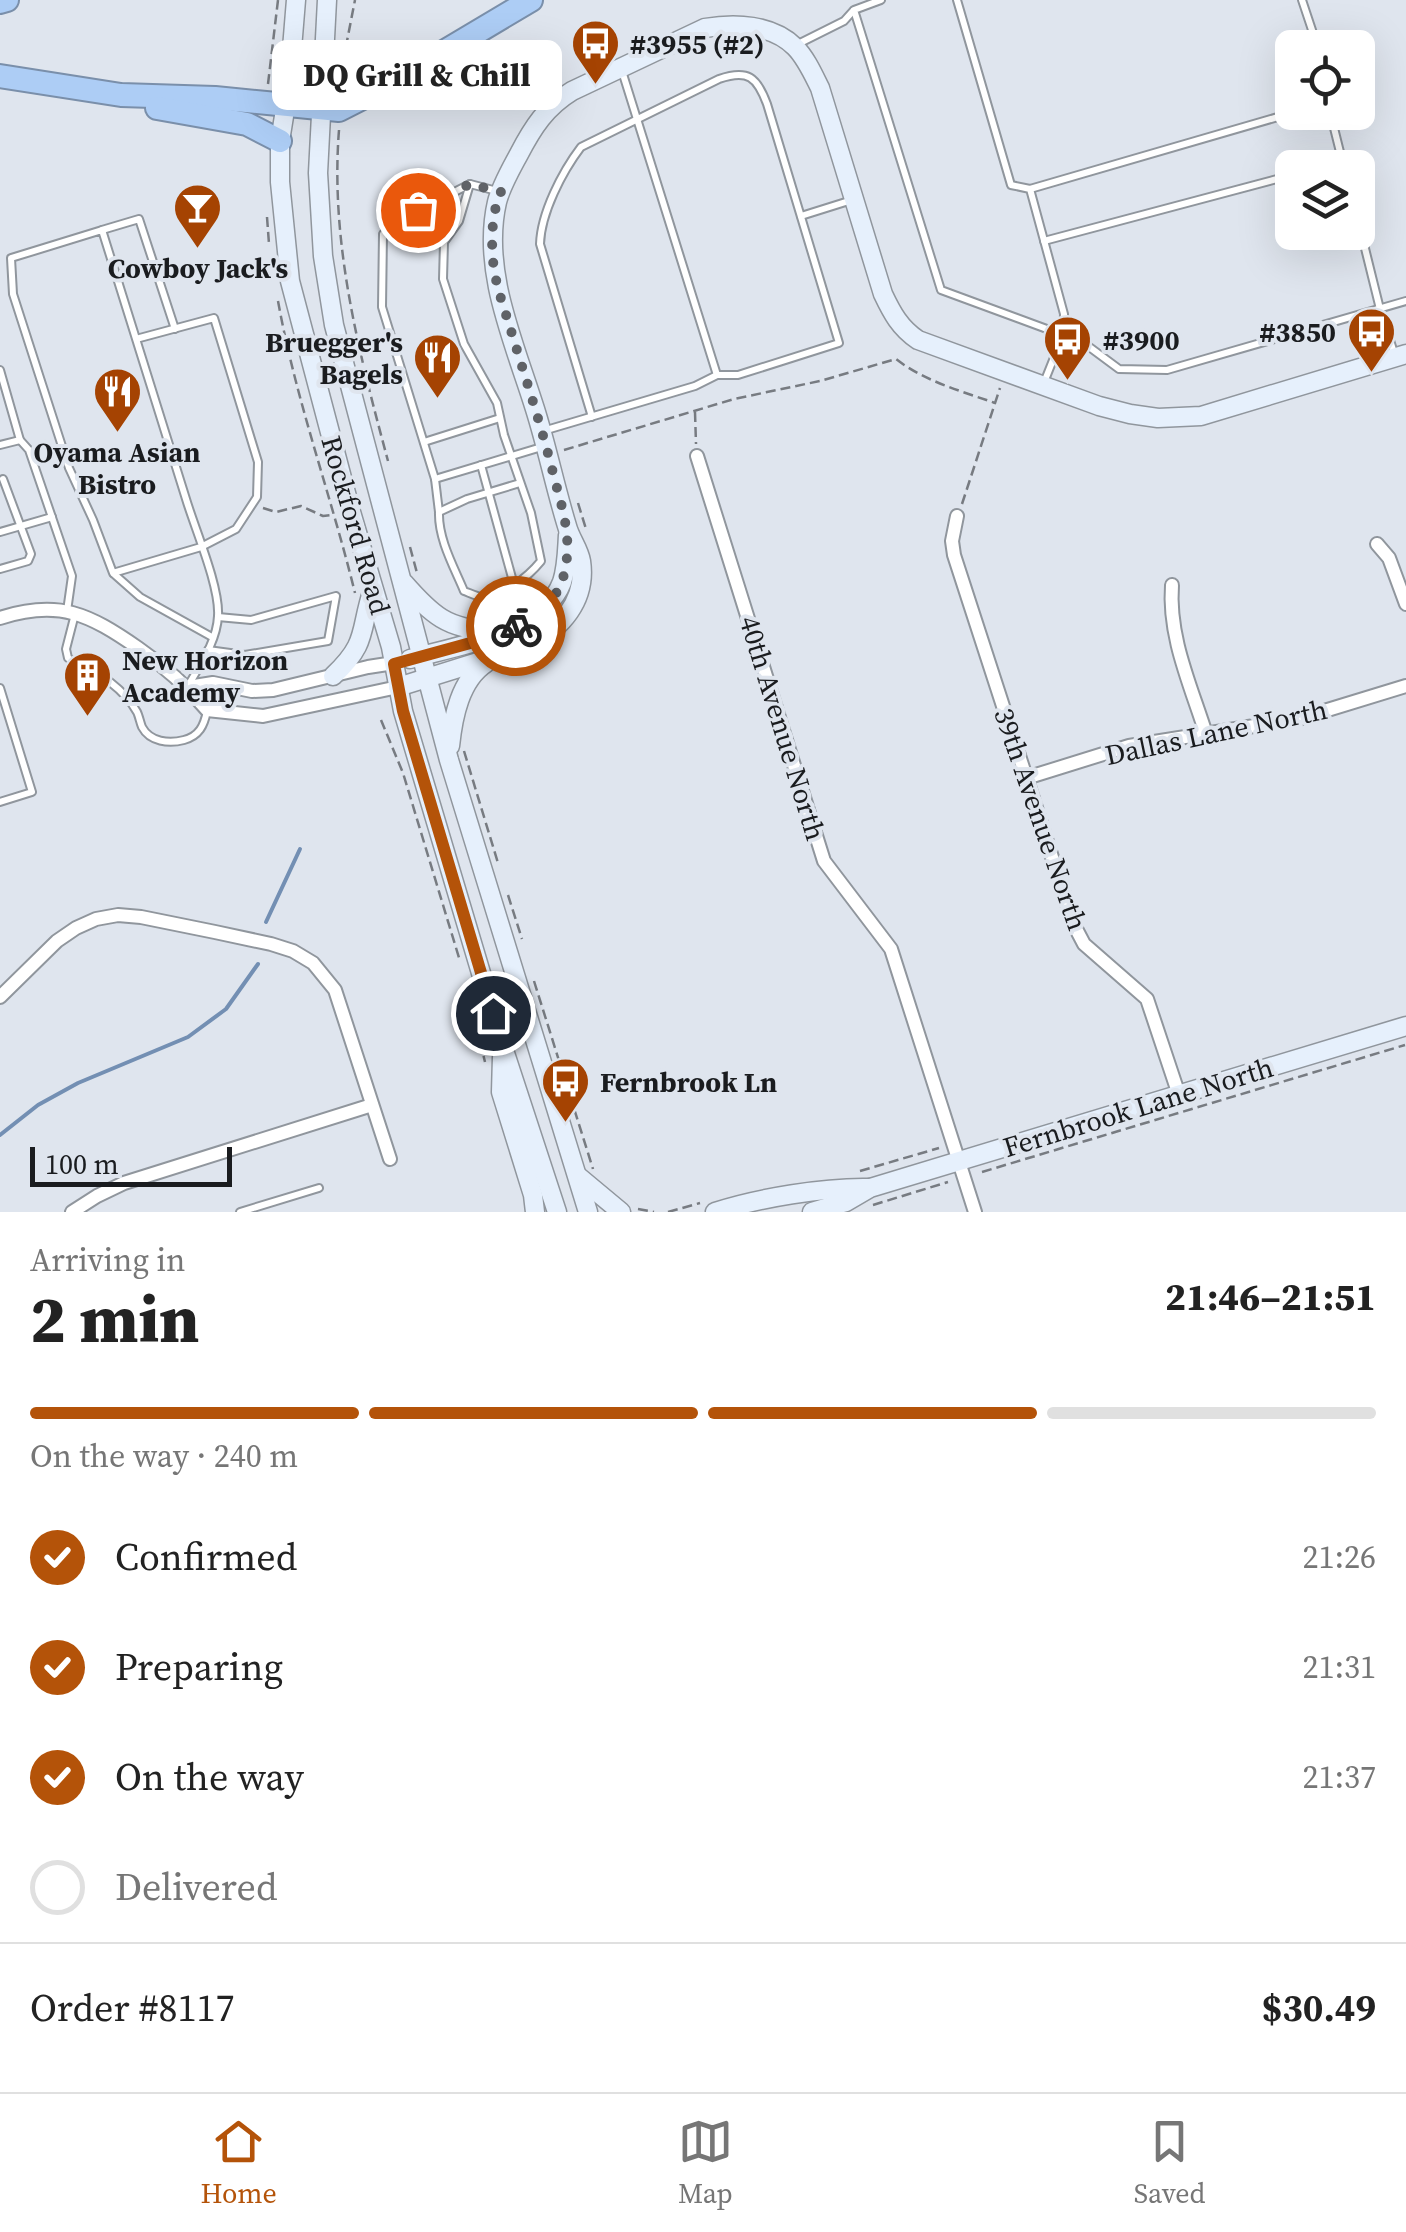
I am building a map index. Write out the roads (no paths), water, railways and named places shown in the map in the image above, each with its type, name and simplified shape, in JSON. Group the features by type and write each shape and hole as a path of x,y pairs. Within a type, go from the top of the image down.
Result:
{"highway":[{"path":"0,76 121,95 215,98 339,110 531,0"},
{"path":"121,95 152,107 247,124 280,141"}],"main road":[{"name":"Rockford Road","path":"296,0 280,141 290,280 394,664 403,711 503,1047 557,1212"},
{"name":"Rockford Road","path":"326,0 318,193 334,324 410,579 421,656 456,754 586,1174 588,1212"},
{"path":"398,687 529,646 564,622 573,606 581,560 568,530 550,443 492,261 493,230 501,192 531,130 556,101 705,28 728,24 752,26 774,34 794,46 810,67 890,310 906,332 934,347 1099,406 1130,414 1181,418 1201,416 1401,356"},
{"path":"394,664 528,620 546,606 563,580 568,530"},
{"path":"410,579 428,610 447,623 472,630 504,631"},
{"path":"332,676 358,648 373,588"},
{"path":"456,754 452,722 462,696 476,670 499,655"},
{"name":"Fernbrook Lane North","path":"812,1212 846,1202 957,1152 1178,1095 1406,1026"},
{"path":"503,1047 501,1092 535,1212"},
{"path":"586,1174 626,1210"},
{"name":"Fernbrook Lane North","path":"715,1212 842,1187 870,1188"}],"street":[{"name":"40th Avenue North","path":"697,456 824,861 891,949 975,1212"},
{"name":"39th Avenue North","path":"957,516 952,541 954,555 1074,925 1084,944 1148,999 1178,1095"},
{"path":"1376,544 1389,558 1406,604"},
{"path":"1172,586 1174,632 1206,734"},
{"path":"0,618 36,609 71,613 107,626 168,669 207,710 263,716 398,687"},
{"path":"188,687 213,683 252,691 272,690 394,664"},
{"name":"Dallas Lane North","path":"1026,778 1130,746 1298,719 1406,686"},
{"path":"0,998 58,941 96,919 141,917 293,951 313,963 335,990 390,1159"},
{"path":"72,1212 124,1184 372,1105"}],"lane":[{"path":"794,46 844,21 854,10 880,0"},
{"path":"957,0 1012,185 1030,189 1275,118"},
{"path":"1302,0 1312,30"},
{"path":"854,10 942,290 1088,346 1119,369 1167,370 1406,301"},
{"path":"621,68 717,375"},
{"path":"435,480 550,443 592,417 695,386 717,375 738,375 839,343 766,104 760,87 751,77 735,73 719,78 581,147 570,161 541,225 540,244 592,417"},
{"path":"1044,241 1275,180"},
{"path":"470,184 459,221 444,242 444,278 464,344 498,402 541,561 514,586 480,597 464,591 439,522 435,480 382,307 383,234 392,224 470,184 501,192"},
{"path":"1030,189 1064,314 1063,335 1042,386"},
{"path":"800,216 854,200"},
{"path":"175,329 139,220 11,258 13,294 68,468 94,520 112,573 140,597 213,637"},
{"path":"102,230 216,594 218,617 213,637 188,687"},
{"path":"1366,250 1380,308 1401,356"},
{"path":"112,573 201,548 236,528 257,498 258,462 214,318 136,340"},
{"path":"0,370 20,440 29,450 72,576 68,658 111,683 133,705 149,736 164,742 181,742 200,732 207,710"},
{"path":"424,442 500,418"},
{"path":"0,445 20,440"},
{"path":"481,466 514,586"},
{"path":"0,570 28,560 31,554 3,479"},
{"path":"439,512 520,483"},
{"path":"0,532 52,517"},
{"path":"208,650 245,655 328,641 336,596 251,620 218,617"},
{"path":"0,688 32,792 0,802"},
{"path":"240,1212 319,1188"}],"waterway":[{"path":"266,922 300,849"},
{"path":"0,1135 38,1105 78,1083 188,1037 226,1009 258,964"}],"place":[{"name":"#3955 (#2)","path":"595,86"},
{"name":"DQ Grill & Chill","path":"418,210"},
{"name":"Cowboy Jack's","path":"198,250"},
{"name":"#3850","path":"1371,374"},
{"name":"#3900","path":"1068,382"},
{"name":"Bruegger's Bagels","path":"438,400"},
{"name":"Oyama Asian Bistro","path":"117,434"},
{"name":"New Horizon Academy","path":"87,718"},
{"name":"Fernbrook Ln","path":"565,1124"}]}
